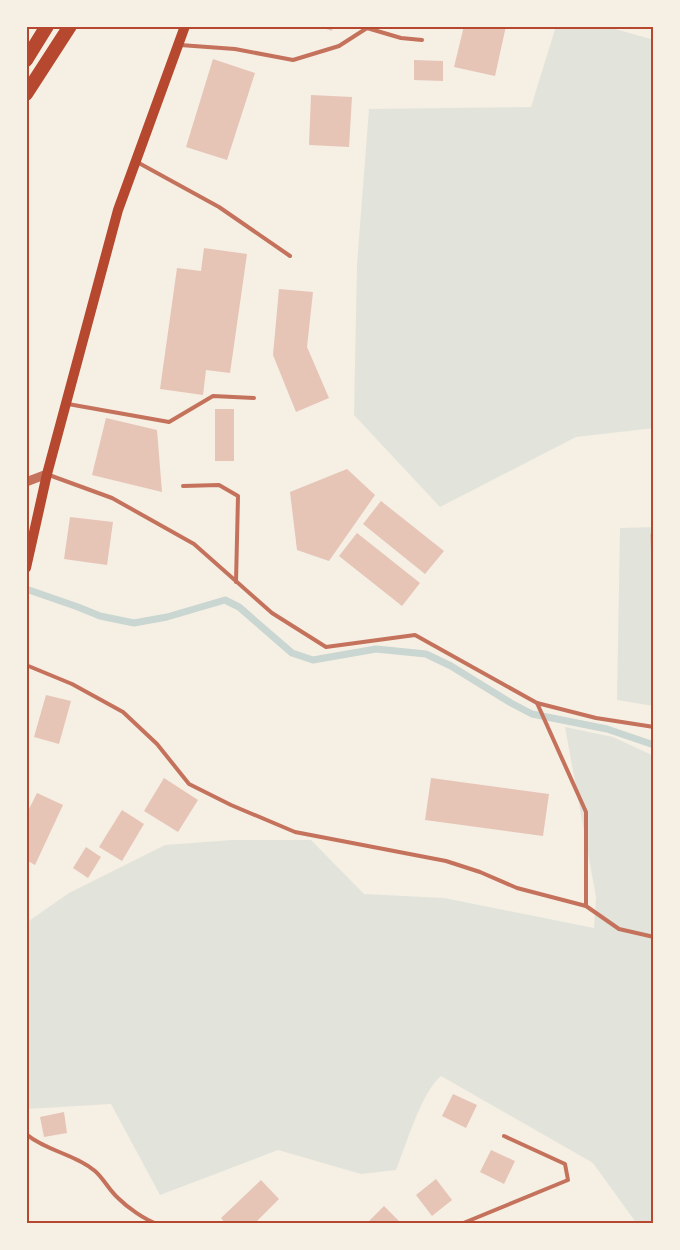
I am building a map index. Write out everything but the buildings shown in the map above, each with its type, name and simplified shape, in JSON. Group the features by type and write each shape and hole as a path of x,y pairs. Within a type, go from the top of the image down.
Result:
{"highway":[{"path":"26,60 47,26"},
{"path":"26,94 70,26"}],"main road":[{"path":"26,568 46,474 118,210 185,26"}],"street":[{"path":"26,482 46,474"}],"lane":[{"path":"178,45 236,49 293,60 339,46 367,28 402,38 422,40"},
{"path":"135,161 219,207 290,256"},
{"path":"66,404 169,422 213,396 254,398"},
{"path":"46,474 112,498 194,544 272,613 326,647 415,635 538,705 596,718 654,727"},
{"path":"183,486 219,486 238,496 236,582"},
{"path":"26,665 72,684 123,712 157,744 188,784 231,805 295,832 446,861 480,872 517,888 586,906 619,929 654,936"},
{"path":"538,705 586,812 586,906"},
{"path":"26,1134 33,1140 68,1155 95,1172 118,1199 157,1224"},
{"path":"460,1224 568,1180 565,1164 504,1136"}],"shaded area":[{"path":"556,26 605,26 654,40 654,428 576,437 440,507 354,415 357,264 369,109 531,107"},
{"path":"654,527 654,706 617,700 620,528"},
{"path":"565,727 613,737 654,756 654,1224 637,1224 593,1163 441,1076 427,1094 421,1106 396,1170 361,1174 278,1150 160,1195 111,1104 26,1109 26,923 69,893 165,845 232,840 311,840 364,894 444,898 594,928 596,897"}],"waterway":[{"path":"26,589 100,616 134,623 167,617 225,600 239,607 292,653 313,660 376,649 426,654 451,666 532,714 607,729 654,745"}]}
